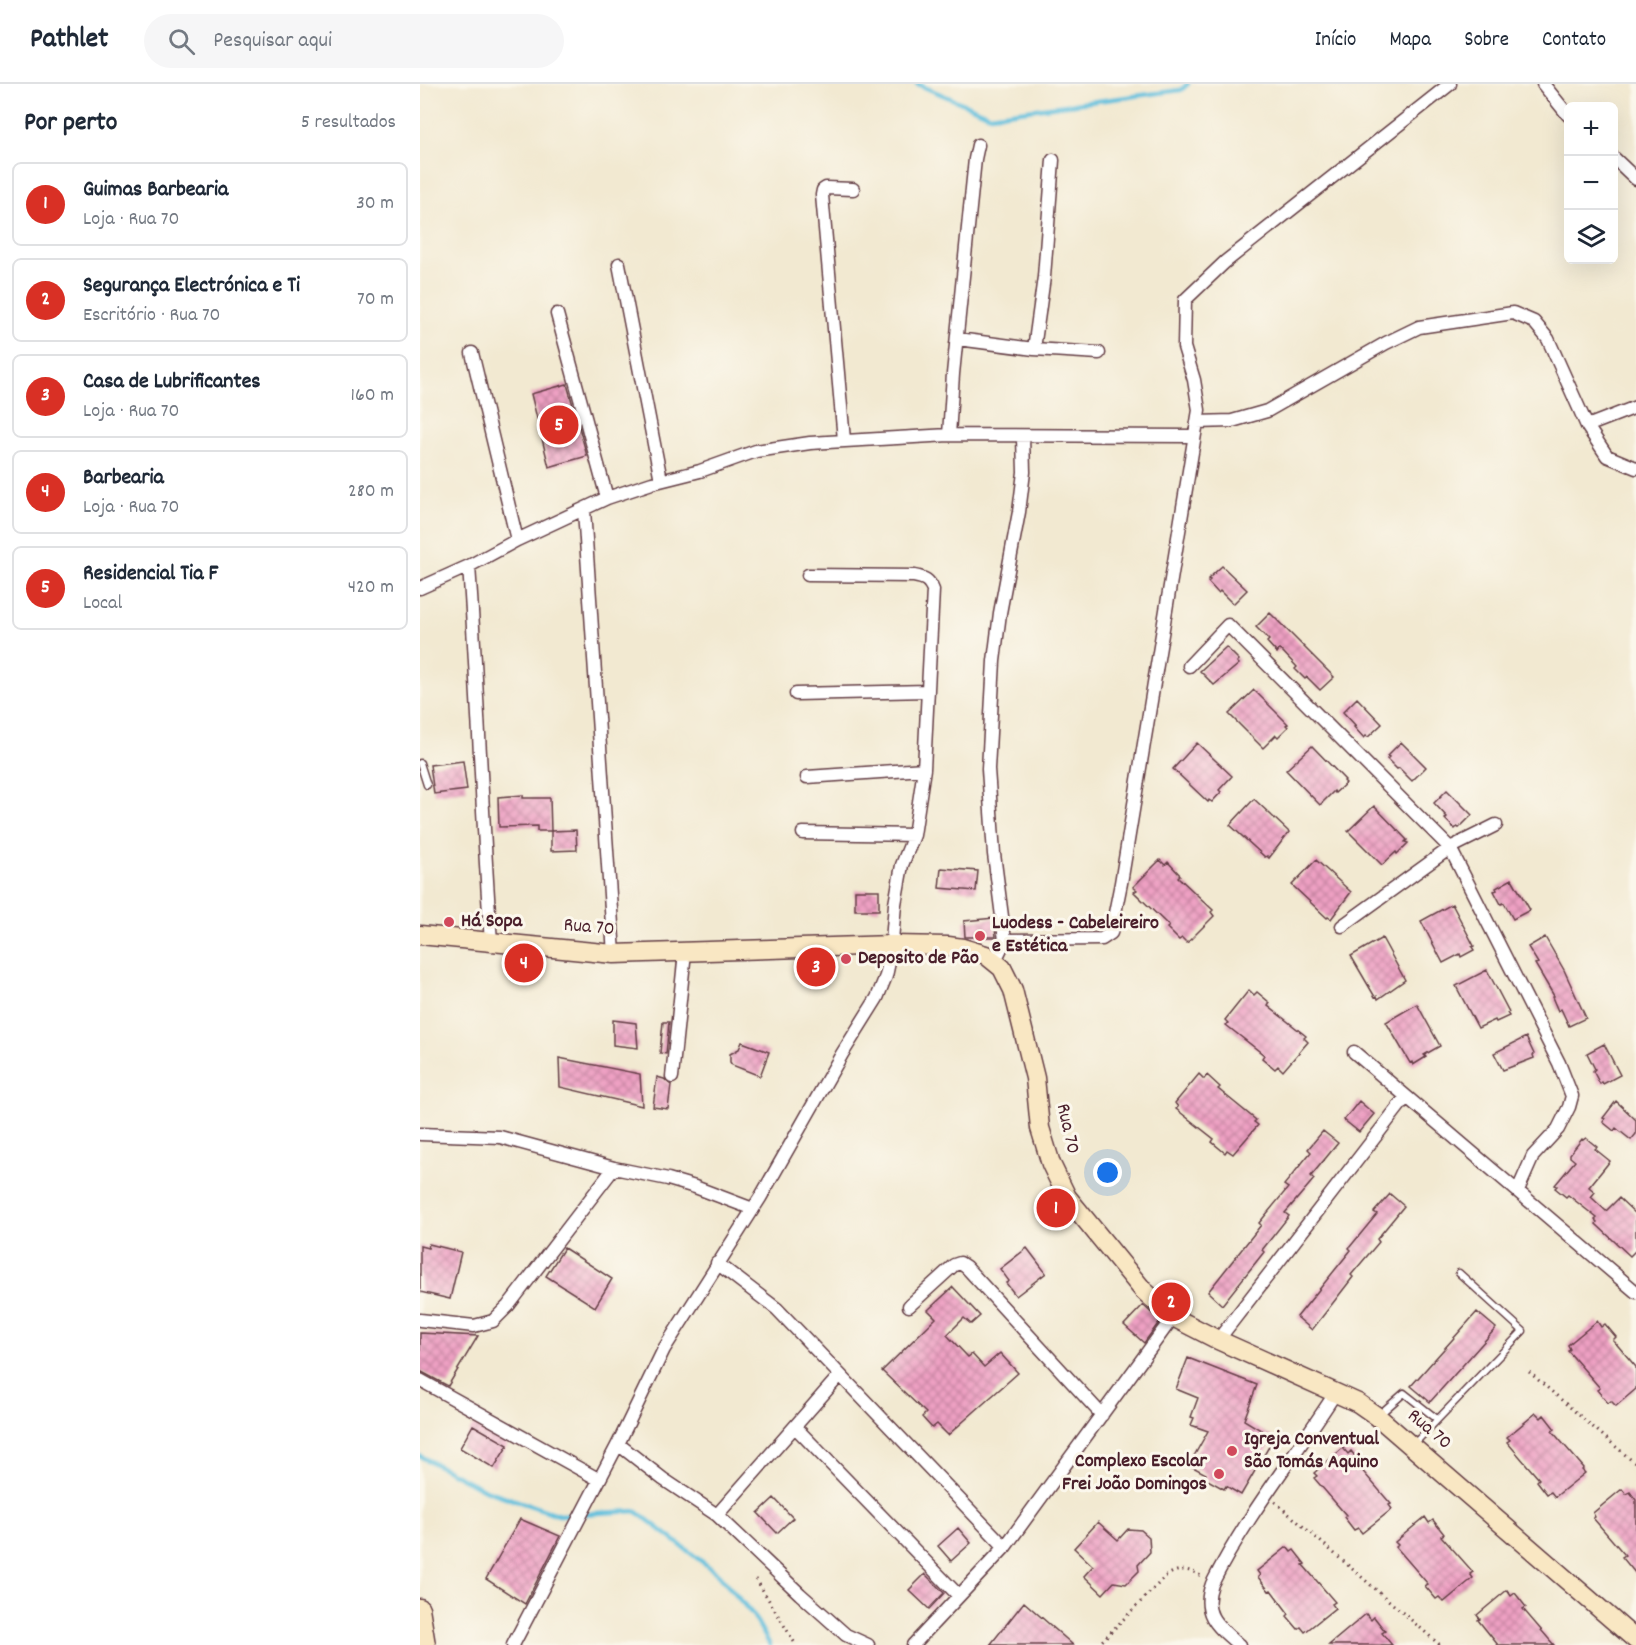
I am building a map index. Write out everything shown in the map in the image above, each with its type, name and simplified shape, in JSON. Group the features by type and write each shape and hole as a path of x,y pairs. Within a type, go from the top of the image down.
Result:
{"street":[{"path":"1005,940 1102,939 1111,933 1200,410 1184,347 1185,300 1225,262 1450,84"},
{"path":"1543,84 1564,109"},
{"path":"949,435 978,145"},
{"path":"1034,349 1044,277 1053,160"},
{"path":"1618,162 1636,179"},
{"path":"844,440 822,190 826,188 853,189"},
{"path":"619,264 661,480"},
{"path":"1197,422 1232,421 1267,411 1376,348 1419,327 1513,313 1534,322 1548,339 1587,426 1607,456 1636,468"},
{"path":"557,314 607,498"},
{"path":"958,339 1034,349 1099,353"},
{"path":"472,353 517,540"},
{"path":"1587,426 1636,407"},
{"path":"420,588 470,566 517,540 607,498 661,480 700,471 756,451 844,440 949,435 1194,436"},
{"path":"995,961 1005,940 987,786 994,661 1000,613 1019,512 1024,472 1023,437"},
{"path":"584,510 614,954"},
{"path":"470,566 478,691 482,815 491,942"},
{"path":"513,1645 618,1444 664,1349 753,1209 842,1054 877,998 886,976 902,865 914,835 924,769 933,590 924,577 808,575"},
{"path":"1189,666 1228,625 1450,848 1559,1063 1572,1096 1565,1118 1533,1156 1518,1190"},
{"path":"796,694 928,691"},
{"path":"807,777 924,769"},
{"path":"1342,926 1450,848 1496,825"},
{"path":"803,833 914,835"},
{"name":"Rua 70","path":"420,935 614,954 892,945 963,948 986,955 995,961 1007,976 1013,990 1035,1078 1040,1128 1051,1164 1067,1197 1143,1290 1173,1317 1218,1340 1336,1392 1358,1403 1378,1417 1636,1640"},
{"path":"672,1077 686,952"},
{"path":"1354,1052 1636,1292"},
{"path":"1218,1340 1406,1097"},
{"path":"420,1134 501,1137 614,1168 677,1181 753,1209"},
{"path":"420,1320 474,1326 493,1321 508,1306 614,1168"},
{"path":"717,1263 777,1309 1005,1547"},
{"path":"909,1306 954,1265 960,1263 1102,1415"},
{"path":"913,1645 1005,1547 1173,1317"},
{"path":"717,1515 840,1375"},
{"path":"420,1380 598,1479"},
{"path":"1239,1645 1219,1628 1208,1608 1208,1597 1212,1584 1232,1537 1267,1495 1336,1392"},
{"path":"795,1427 959,1596"},
{"path":"618,1444 663,1479 717,1515 846,1635 868,1645"},
{"path":"420,1608 426,1645"}],"lane":[{"path":"420,763 427,785"},
{"path":"1412,1445 1523,1331 1459,1273"},
{"path":"1378,1417 1404,1393 1437,1419"}],"path":[{"path":"1530,1372 1636,1464"},
{"path":"1267,1495 1440,1645"},
{"path":"1098,1645 1166,1576 1176,1570 1186,1569 1212,1584"},
{"path":"756,1580 796,1645"}],"building":[{"path":"567,384 587,456 549,467 531,394"},
{"path":"1222,566 1247,590 1233,604 1208,582 1210,580 1208,579"},
{"path":"1270,613 1334,677 1320,690 1295,669 1297,667 1282,651 1279,650 1277,653 1267,642 1269,640 1256,627"},
{"path":"1226,647 1239,660 1237,662 1239,664 1214,685 1200,671"},
{"path":"1254,690 1288,724 1286,725 1288,727 1278,737 1276,735 1263,748 1229,714"},
{"path":"1357,698 1382,724 1364,738 1343,712"},
{"path":"1401,742 1426,767 1412,781 1387,759 1389,757 1387,756"},
{"path":"1197,743 1232,776 1212,802 1209,800 1208,802 1173,769"},
{"path":"1312,746 1346,783 1320,805 1286,770"},
{"path":"463,761 467,790 434,794 430,765"},
{"path":"1447,790 1472,815 1459,828 1455,829 1445,819 1447,817 1434,803"},
{"path":"523,795 523,798 550,798 551,831 537,831 537,826 499,827 498,797"},
{"path":"1254,799 1289,832 1269,858 1265,857 1230,825"},
{"path":"1374,806 1408,843 1382,865 1348,831"},
{"path":"576,830 577,850 551,851 551,831"},
{"path":"1160,860 1165,865 1168,862 1180,875 1178,877 1213,910 1211,912 1214,916 1187,943 1182,938 1179,940 1167,928 1169,926 1134,892 1137,890 1133,887"},
{"path":"1316,860 1351,892 1331,919 1327,918 1292,885"},
{"path":"941,868 978,871 976,891 939,888"},
{"path":"1512,879 1530,910 1513,919 1494,891"},
{"path":"855,890 879,890 879,910 855,910"},
{"path":"1452,904 1474,950 1443,963 1421,921"},
{"path":"994,918 996,937 965,937 964,921"},
{"path":"1545,937 1564,970 1586,1018 1569,1026 1561,1009 1558,1011 1552,997 1554,996 1528,947"},
{"path":"1382,938 1405,980 1378,999 1351,956"},
{"path":"1487,970 1509,1016 1478,1028 1456,986"},
{"path":"1249,990 1254,995 1257,992 1270,1003 1268,1006 1306,1036 1304,1038 1308,1042 1283,1071 1278,1066 1275,1069 1262,1058 1264,1055 1226,1025 1228,1023 1225,1020"},
{"path":"1417,1004 1440,1046 1424,1055 1426,1057 1413,1065 1386,1022"},
{"path":"613,1020 636,1023 638,1048 613,1045"},
{"path":"663,1022 669,1022 666,1054 660,1053"},
{"path":"1526,1037 1534,1058 1503,1070 1494,1053"},
{"path":"742,1042 769,1052 760,1076 732,1065 730,1062 730,1054 739,1049"},
{"path":"1604,1044 1620,1075 1600,1084 1587,1053"},
{"path":"559,1058 640,1074 642,1106 560,1087"},
{"path":"1199,1074 1204,1079 1207,1075 1220,1087 1218,1089 1256,1120 1254,1122 1258,1125 1233,1154 1227,1150 1225,1153 1212,1142 1214,1139 1176,1109 1178,1107 1175,1103"},
{"path":"657,1077 671,1085 668,1109 653,1107"},
{"path":"1359,1101 1374,1114 1359,1132 1344,1120"},
{"path":"1616,1101 1636,1120 1636,1134 1631,1140 1616,1128 1614,1131 1603,1122 1605,1119 1603,1118"},
{"path":"1323,1131 1338,1143 1311,1176 1314,1179 1285,1213 1289,1216 1262,1250 1264,1252 1222,1305 1208,1292 1288,1188 1284,1185 1311,1152 1308,1149"},
{"path":"1586,1138 1610,1161 1589,1187 1595,1192 1591,1197 1606,1211 1619,1198 1636,1214 1636,1250 1630,1256 1596,1224 1597,1218 1568,1195 1566,1197 1555,1188 1575,1161 1570,1154 1582,1139"},
{"path":"1390,1194 1404,1206 1377,1239 1379,1242 1351,1275 1353,1277 1312,1330 1297,1317 1351,1250 1349,1248 1377,1214 1374,1212"},
{"path":"429,1244 461,1252 450,1299 420,1292 420,1246 428,1248"},
{"path":"564,1248 612,1279 595,1307 546,1276"},
{"path":"1027,1248 1046,1273 1016,1296 1006,1283 1009,1281 1000,1269"},
{"path":"953,1287 980,1316 971,1324 964,1318 947,1335 968,1357 972,1354 984,1367 1000,1353 1018,1373 948,1435 937,1424 932,1428 922,1417 926,1413 882,1371 936,1318 928,1310"},
{"path":"1143,1305 1160,1321 1144,1343 1124,1325"},
{"path":"1477,1312 1496,1328 1430,1402 1411,1386"},
{"path":"1597,1321 1601,1327 1605,1324 1616,1337 1613,1340 1636,1367 1636,1389 1616,1406 1611,1401 1608,1403 1597,1390 1600,1388 1568,1351 1570,1349 1568,1345"},
{"path":"420,1333 478,1336 448,1386 420,1371"},
{"path":"1188,1358 1257,1385 1244,1420 1274,1438 1241,1495 1226,1486 1224,1489 1204,1478 1206,1474 1189,1465 1208,1431 1191,1425 1194,1418 1191,1417 1198,1398 1176,1389"},
{"path":"1536,1413 1541,1418 1544,1415 1555,1429 1552,1431 1584,1468 1582,1470 1585,1473 1555,1497 1551,1492 1547,1494 1537,1481 1539,1479 1507,1442 1510,1440 1507,1437"},
{"path":"473,1425 508,1445 494,1468 460,1448"},
{"path":"1343,1448 1348,1454 1351,1451 1362,1465 1359,1467 1391,1504 1389,1505 1392,1509 1362,1533 1358,1528 1354,1530 1344,1517 1346,1515 1314,1478 1317,1476 1314,1473"},
{"path":"1622,1489 1626,1494 1630,1492 1636,1500 1636,1574 1622,1557 1625,1555 1593,1518 1595,1517 1593,1513"},
{"path":"774,1498 793,1518 777,1533 758,1513"},
{"path":"1425,1517 1429,1523 1433,1520 1444,1534 1441,1536 1473,1572 1470,1574 1473,1578 1444,1602 1439,1597 1436,1599 1425,1586 1428,1584 1396,1547 1398,1545 1395,1542"},
{"path":"520,1519 560,1536 525,1604 486,1579"},
{"path":"1098,1522 1118,1540 1128,1529 1141,1530 1149,1537 1150,1552 1138,1565 1139,1571 1126,1584 1114,1582 1103,1594 1084,1576 1093,1566 1074,1548"},
{"path":"958,1528 971,1543 951,1561 938,1546"},
{"path":"1287,1547 1291,1552 1294,1550 1305,1564 1303,1565 1335,1602 1332,1604 1335,1608 1305,1632 1301,1627 1298,1629 1271,1590 1269,1591 1258,1577 1260,1575 1257,1571"},
{"path":"925,1574 944,1593 929,1609 909,1590"},
{"path":"1507,1590 1511,1596 1515,1593 1526,1607 1523,1609 1554,1645 1498,1645 1478,1620 1480,1619 1477,1615"},
{"path":"1024,1602 1073,1645 990,1645"},
{"path":"1366,1614 1371,1620 1374,1617 1385,1631 1382,1633 1392,1645 1329,1645"}],"waterway":[{"path":"917,84 990,115 1181,90 1188,84"},
{"path":"420,1456 485,1490 559,1515 636,1511 718,1574 753,1615 770,1645"}],"place":[{"name":"Residencial Tia F","path":"559,425"},
{"name":"Há Sopa","path":"449,922"},
{"name":"Luodess - Cabeleireiro e Estética","path":"980,936"},
{"name":"Deposito de Pão","path":"846,959"},
{"name":"Barbearia","path":"524,963"},
{"name":"Casa de Lubrificantes","path":"816,967"},
{"name":"Guimas Barbearia","path":"1056,1208"},
{"name":"Segurança Electrónica e Ti","path":"1171,1302"},
{"name":"Igreja Conventual São Tomás Aquino","path":"1232,1451"},
{"name":"Complexo Escolar Frei João Domingos","path":"1219,1474"}]}
